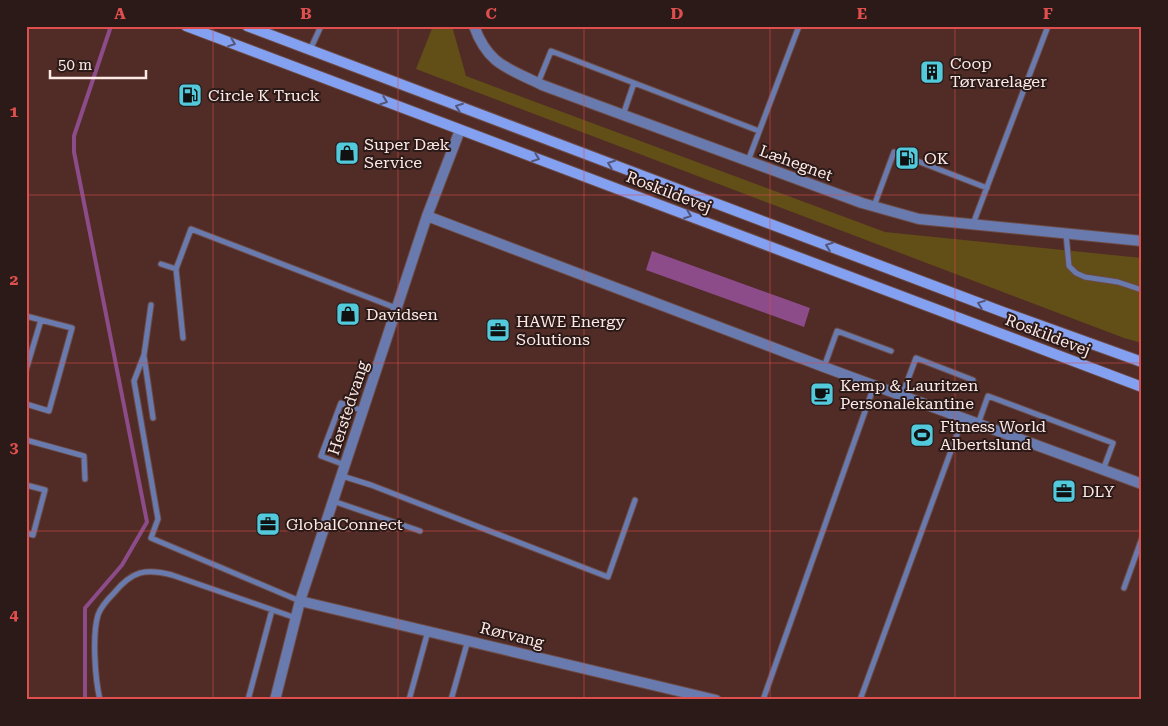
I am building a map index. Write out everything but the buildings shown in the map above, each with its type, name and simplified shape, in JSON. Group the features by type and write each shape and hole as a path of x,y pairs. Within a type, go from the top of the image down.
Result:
{"main road":[{"name":"Roskildevej","path":"186,26 1139,385"},
{"name":"Roskildevej","path":"247,26 1003,312 1142,362"}],"street":[{"name":"Læhegnet","path":"474,26 485,50 494,60 506,68 538,83 873,206 919,218 1142,241"},
{"name":"Herstedvang","path":"275,700 300,600 427,216 460,130"},
{"path":"427,216 874,386 1142,484"},
{"name":"Rørvang","path":"300,600 716,700"}],"lane":[{"path":"310,51 321,26"},
{"path":"748,161 799,26"},
{"path":"974,224 1048,26"},
{"path":"538,83 551,51 759,131"},
{"path":"623,115 634,83"},
{"path":"873,206 894,152 987,188"},
{"path":"183,338 176,269 191,229 397,308"},
{"path":"1066,234 1070,266 1076,273 1085,277 1118,282 1142,290"},
{"path":"161,264 176,269"},
{"path":"151,305 144,355 134,382 158,519 151,538 300,600"},
{"path":"26,316 72,328 49,411 26,404"},
{"path":"26,370 41,320"},
{"path":"824,367 838,331 891,351"},
{"path":"144,355 153,418"},
{"path":"902,396 916,358 973,380"},
{"path":"763,700 874,386"},
{"path":"978,424 988,396 1113,443 1103,470"},
{"path":"363,411 341,403 321,456 343,471 371,485 608,576 635,500"},
{"path":"860,700 963,418"},
{"path":"26,440 84,456 85,479"},
{"path":"26,485 45,490 33,535 26,533"},
{"path":"333,501 420,531"},
{"path":"1124,588 1142,538"},
{"path":"100,700 96,676 96,624 98,614 105,602 122,583 143,571 155,571 172,575 296,618"},
{"path":"248,700 272,610"},
{"path":"409,700 428,631"},
{"path":"451,700 468,640"}],"shaded area":[{"path":"433,26 452,26 466,76 885,232 1142,258 1142,343 1124,338 416,69"},
{"path":"652,251 810,308 804,327 646,270"}],"waterway":[{"path":"85,700 85,608 122,565 147,522 74,152 74,136 111,26"}],"place":[{"name":"Coop Tørvarelager","path":"932,72"},
{"name":"Circle K Truck","path":"190,95"},
{"name":"Super Dæk Service","path":"347,153"},
{"name":"OK","path":"907,158"},
{"name":"Davidsen","path":"348,314"},
{"name":"HAWE Energy Solutions","path":"498,330"},
{"name":"Kemp & Lauritzen Personalekantine","path":"822,394"},
{"name":"Fitness World Albertslund","path":"922,435"},
{"name":"DLY","path":"1064,491"},
{"name":"GlobalConnect","path":"268,524"}]}
